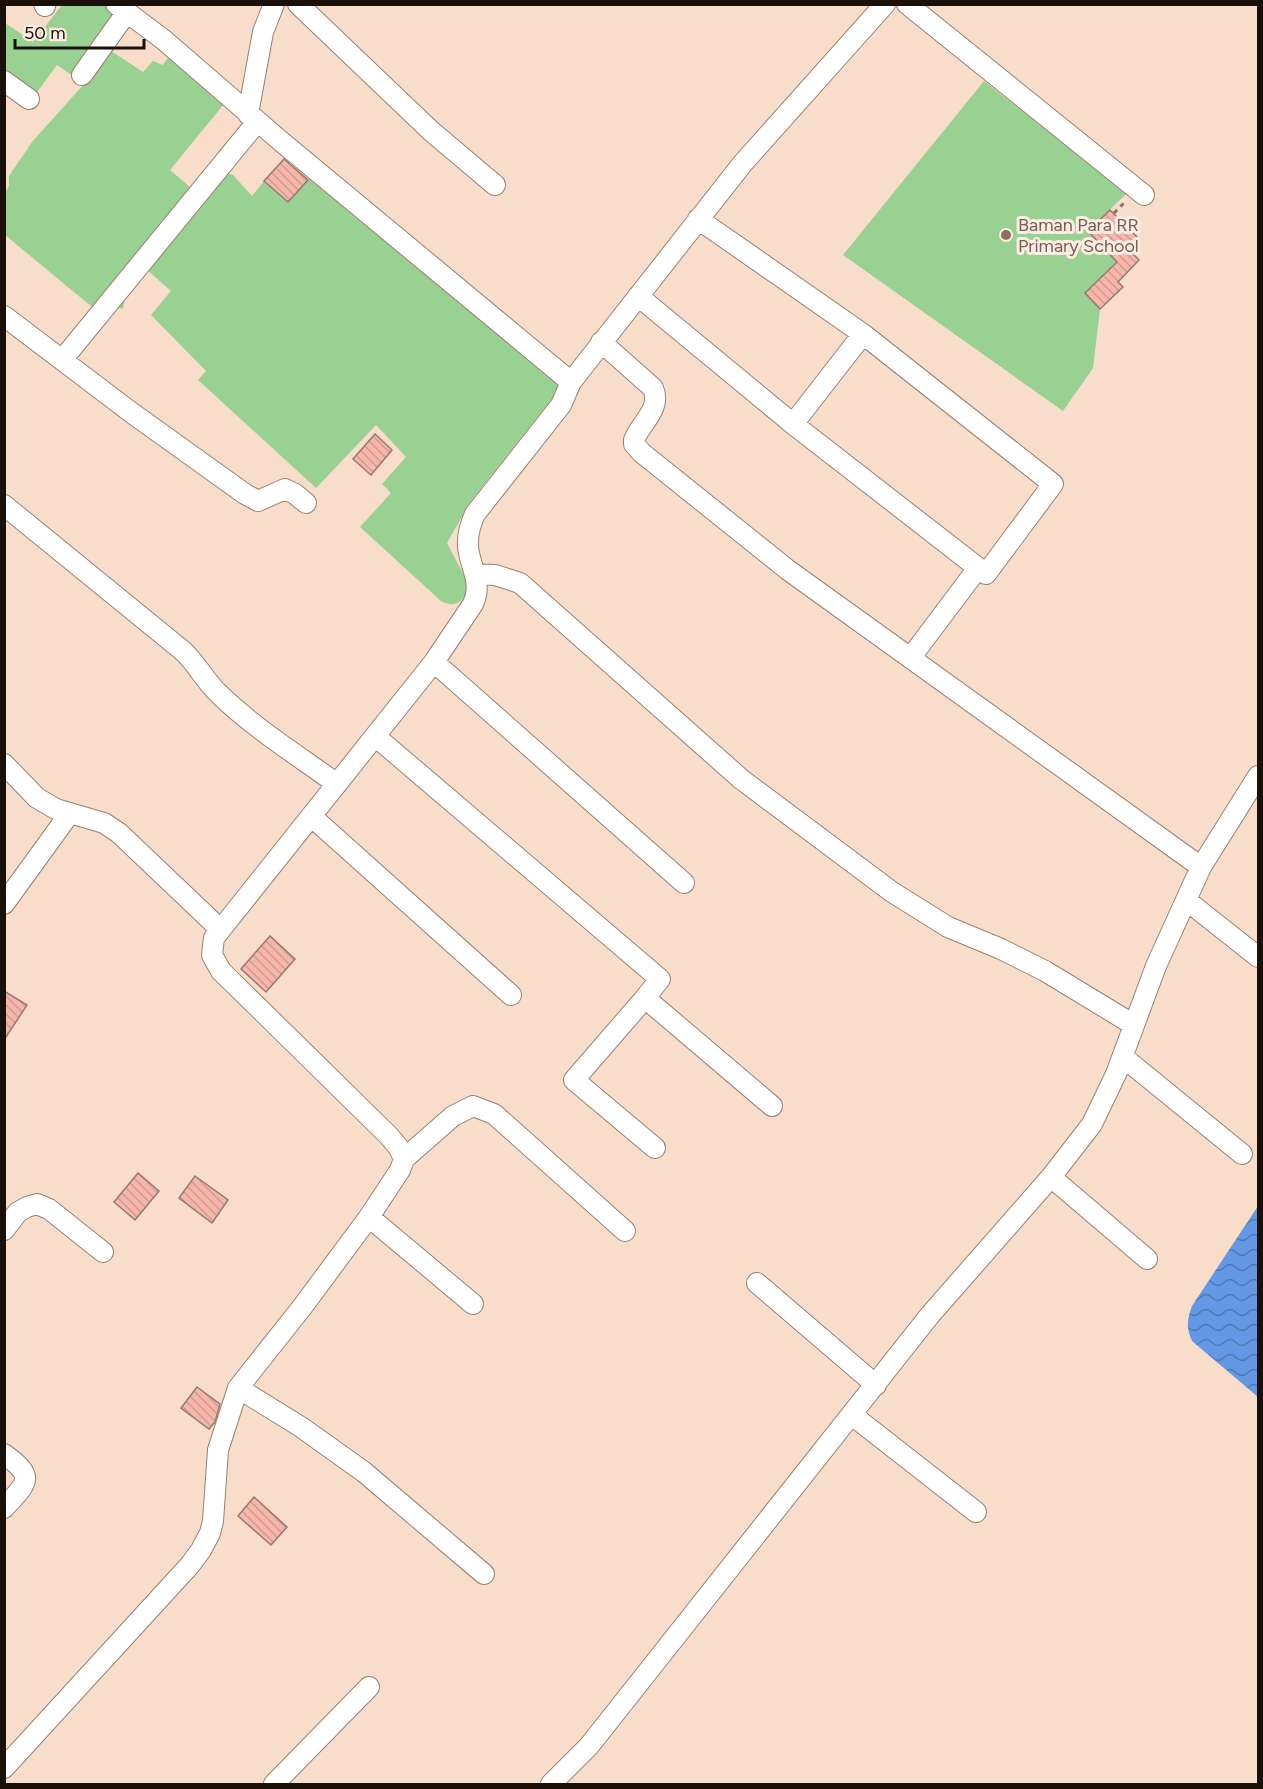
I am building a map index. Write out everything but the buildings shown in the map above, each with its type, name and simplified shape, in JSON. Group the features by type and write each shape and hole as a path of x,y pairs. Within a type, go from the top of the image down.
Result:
{"street":[{"path":"62,360 253,118 263,32 274,4"},
{"path":"298,4 431,131 495,185"},
{"path":"404,1159 399,1148 388,1136 221,971 212,955 211,948 214,938 434,662 473,604 477,591 476,574 468,548 470,524 561,405 571,382 743,163 885,4"},
{"path":"907,4 1144,195"},
{"path":"82,75 119,6 164,40 253,118 571,382"},
{"path":"4,81 29,99"},
{"path":"638,296 794,424 986,574 1053,484 863,334 698,219"},
{"path":"4,316 244,494 258,501 285,489 306,503"},
{"path":"794,424 863,334"},
{"path":"601,342 653,388 654,408 634,440 634,444 642,453 788,570 1202,867"},
{"path":"4,505 183,651 196,664 217,693 238,711 337,784"},
{"path":"911,657 978,568"},
{"path":"476,574 495,575 520,583 741,779 892,892 948,927 1001,949 1045,971 1134,1025"},
{"path":"434,662 684,884"},
{"path":"375,736 660,980 574,1080 655,1148"},
{"path":"4,764 38,798 56,808 104,823 119,833 220,929"},
{"path":"563,1781 930,1315 1051,1177 1092,1124 1123,1057 1156,966 1186,900 1202,867 1258,776"},
{"path":"4,904 70,813"},
{"path":"311,816 511,995"},
{"path":"1186,900 1258,957"},
{"path":"645,998 772,1106"},
{"path":"1123,1057 1242,1154"},
{"path":"4,1768 201,1550 210,1533 213,1521 218,1450 238,1388 369,1217 400,1170 404,1159 453,1116 473,1106 494,1114 625,1231"},
{"path":"1051,1177 1146,1259"},
{"path":"4,1230 18,1212 37,1204 49,1209 103,1252"},
{"path":"369,1217 473,1304"},
{"path":"757,1283 876,1385"},
{"path":"238,1388 301,1426 364,1472 484,1574"},
{"path":"852,1415 976,1512"},
{"path":"4,1454 24,1471 26,1479 21,1489 4,1508"},
{"path":"274,1785 369,1687"}],"green space":[{"path":"62,5 108,5 131,23 111,51 143,72 153,61 163,65 171,53 224,104 170,170 197,193 214,169 233,175 252,196 264,181 288,202 312,176 561,381 556,394 471,501 447,543 469,585 459,602 451,604 441,601 360,527 391,493 382,484 406,457 376,425 316,488 198,380 206,371 151,315 171,291 146,269 126,292 123,309 115,306 110,317 103,316 5,235 5,193 9,186 9,176 32,142 84,84 57,65 35,95 5,72 5,23 33,42"},
{"name":"Baman Para RR Primary School","path":"984,81 1127,193 1088,231 1100,243 1106,238 1123,255 1085,293 1100,309 1093,368 1063,411 843,255"}],"water":[{"path":"1258,1206 1258,1397 1192,1341 1188,1324 1192,1306"}],"place":[{"name":"Baman Para RR Primary School","path":"1006,235"}]}
